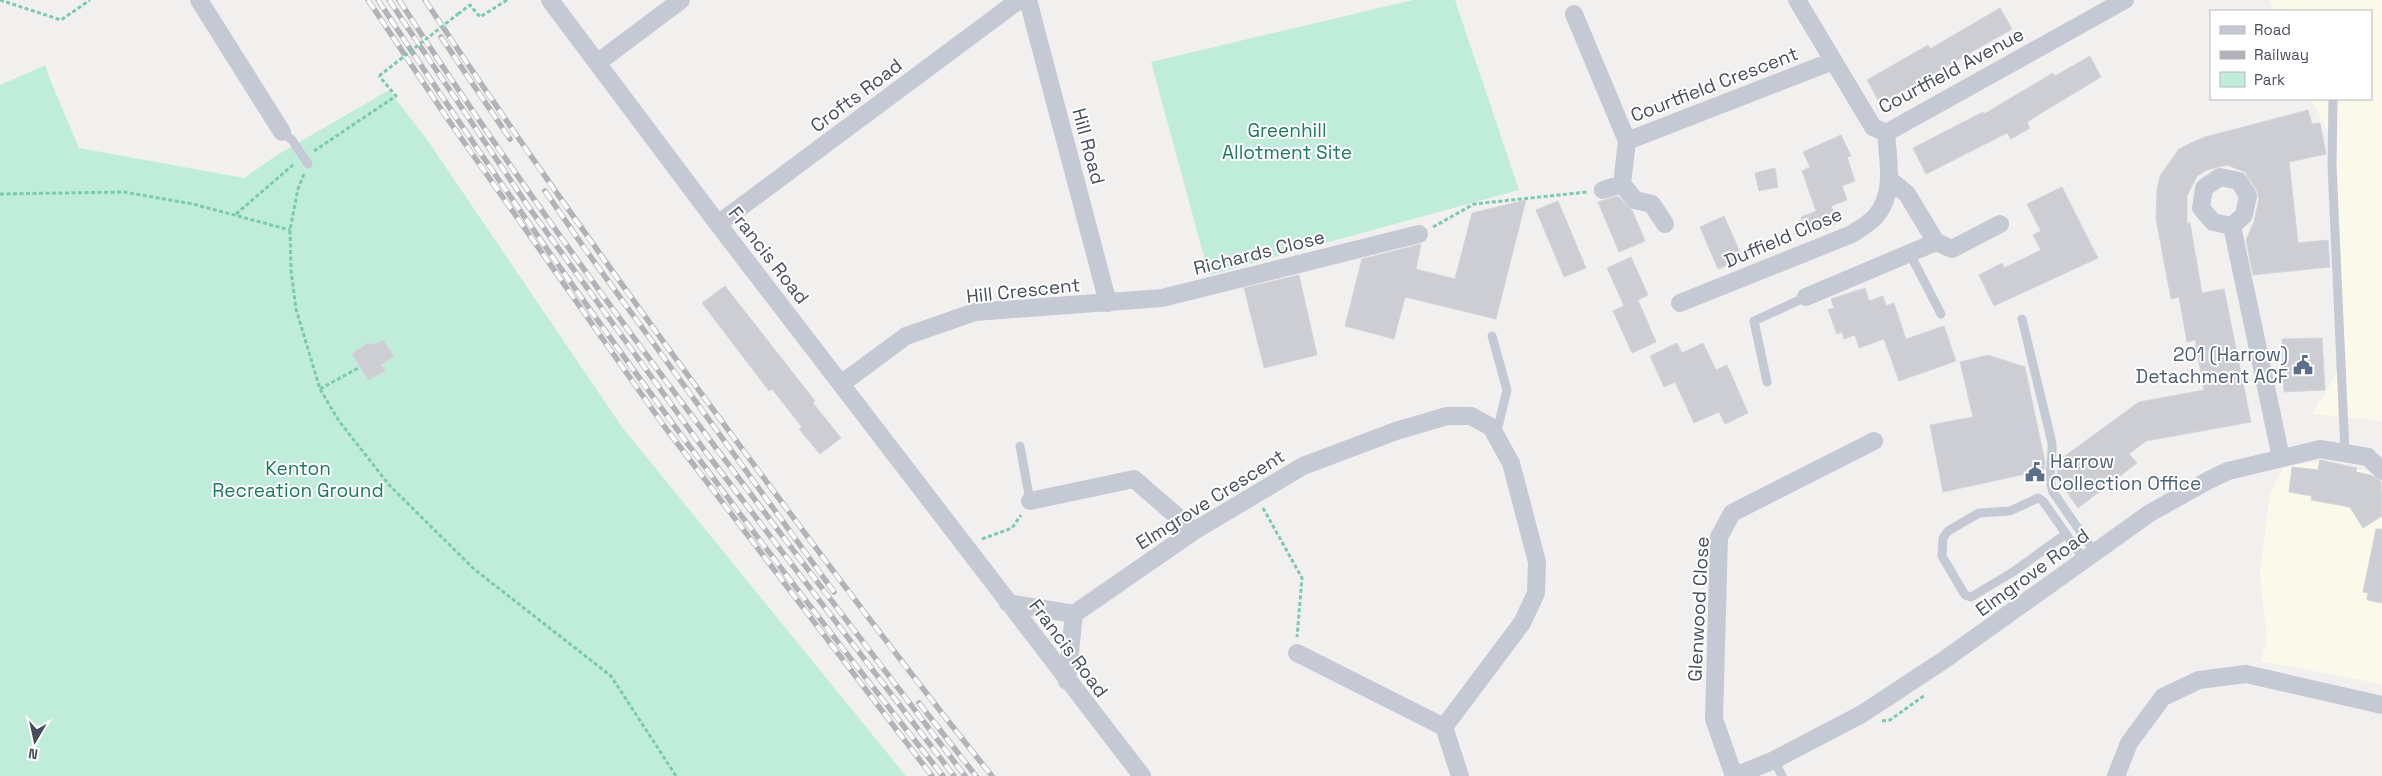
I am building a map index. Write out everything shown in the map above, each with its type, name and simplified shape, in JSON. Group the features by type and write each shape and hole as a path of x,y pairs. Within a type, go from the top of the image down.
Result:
{"street":[{"path":"199,0 282,132"},
{"name":"Francis Road","path":"550,0 718,224 1067,681 1142,776"},
{"path":"597,63 681,0"},
{"name":"Crofts Road","path":"718,224 1019,0"},
{"name":"Hill Road","path":"1028,0 1108,303"},
{"name":"Courtfield Avenue","path":"1797,0 1873,127 1886,133 2125,0"},
{"name":"Courtfield Crescent","path":"1574,14 1627,141 1833,62"},
{"name":"Duffield Close","path":"1680,303 1852,234 1874,218 1886,198 1890,180 1886,133"},
{"path":"1627,141 1622,184 1635,200 1652,204 1664,224"},
{"path":"1890,180 1907,194 1936,242 1952,249 2000,224"},
{"path":"1603,190 1622,184"},
{"path":"2232,226 2281,458"},
{"name":"Richards Close","path":"1108,303 1162,298 1420,234"},
{"path":"1806,296 1936,242"},
{"name":"Hill Crescent","path":"841,384 906,336 975,312 1108,303"},
{"name":"Elmgrove Crescent","path":"1074,614 1194,531 1303,466 1396,431 1447,416 1471,416 1492,427 1511,462 1537,562 1536,593 1522,623 1444,727"},
{"name":"Glenwood Close","path":"1735,776 1714,719 1719,537 1732,513 1874,441"},
{"name":"Elmgrove Road","path":"1735,776 1774,760 1862,714 1944,660 2150,513 2228,471 2320,449 2375,454 2382,471"},
{"path":"1030,501 1134,480 1194,531"},
{"path":"1008,603 1074,614 1067,681"},
{"path":"1297,652 1444,727 1460,776"},
{"path":"2116,776 2129,743 2163,697 2199,680 2246,674 2382,705"}],"lane":[{"path":"2333,100 2332,166 2345,452"},
{"path":"282,132 292,140 305,160"},
{"path":"1910,254 1941,314"},
{"path":"1768,382 1754,321 1806,296"},
{"path":"2022,319 2052,443 2053,461 2049,483 2090,557"},
{"path":"1492,336 1507,390 1496,435"},
{"path":"1020,446 1030,501"},
{"path":"2066,534 2013,572 1971,597 1965,595 1942,556 1943,538 1948,531 1978,512 2010,511 2038,498 2043,501 2066,534 2090,557"},
{"path":"1774,760 1782,776"}],"path":[{"path":"0,0 62,20 90,0"},
{"path":"236,214 305,160 396,96 379,76 470,5 480,17 507,0"},
{"path":"305,160 290,230 291,270 296,309 320,389 339,422 390,486 474,569 611,676 676,776"},
{"path":"1420,234 1474,204 1603,190"},
{"path":"0,194 124,192 236,214 290,230"},
{"path":"320,389 360,367"},
{"path":"1255,493 1302,578 1297,652"},
{"path":"962,543 1012,528 1030,501"},
{"path":"1881,721 1890,720 1930,692"}],"shaded area":[{"path":"2270,0 2382,0 2382,421 2312,414 2341,367 2333,141 2312,100 2372,100 2372,10 2274,10"},
{"path":"2314,462 2347,465 2382,477 2382,684 2261,661 2267,640 2260,575 2270,493 2284,467"}],"green space":[{"name":"Greenhill Allotment Site","path":"1413,0 1455,0 1519,190 1209,275 1151,62"},
{"name":"Kenton Recreation Ground","path":"46,65 47,72 79,148 244,178 277,155 389,90 428,141 622,427 906,776 0,776 0,85"}],"building":[{"path":"2000,8 2012,29 1880,104 1867,80 1928,45 1930,49"},
{"path":"2090,56 2101,77 2033,118 2027,123 2030,128 2011,139 2007,133 1926,174 1913,148 1983,112 1984,114 2053,73 2055,76"},
{"path":"2308,110 2312,124 2320,123 2326,154 2289,162 2298,243 2328,240 2330,267 2253,275 2246,240 2254,222 2259,199 2257,191 2245,172 2227,165 2207,170 2197,176 2187,196 2187,223 2190,223 2202,293 2224,289 2251,422 2146,441 2129,454 2137,463 2078,508 2057,478 2058,461 2139,402 2204,390 2195,340 2187,342 2179,297 2171,299 2156,219 2157,190 2160,176 2179,149 2191,143 2205,137"},
{"path":"1841,135 1851,156 1847,157 1855,181 1842,186 1847,200 1831,206 1837,223 1808,235 1801,217 1816,211 1802,171 1810,167 1803,152"},
{"path":"1775,168 1778,187 1759,191 1755,173"},
{"path":"2062,187 2098,258 1994,306 1979,275 2002,263 2004,268 2041,250 2033,235 2041,231 2027,204"},
{"path":"1618,196 1632,210 1645,241 1619,252 1598,202"},
{"path":"1526,200 1496,319 1405,297 1394,339 1345,326 1362,259 1421,244 1416,269 1455,279 1472,213"},
{"path":"1558,201 1586,268 1564,277 1536,210"},
{"path":"1724,216 1743,259 1718,269 1700,227"},
{"path":"1631,257 1648,295 1638,300 1656,342 1632,353 1613,311 1624,306 1607,268"},
{"path":"1299,275 1317,355 1264,368 1244,288"},
{"path":"725,286 815,401 813,403 841,438 820,454 799,429 802,427 772,389 769,391 702,303"},
{"path":"1865,288 1869,301 1883,296 1886,306 1894,303 1906,339 1944,326 1956,361 1899,381 1884,339 1859,348 1855,335 1844,339 1842,332 1837,334 1828,310 1834,308 1831,299"},
{"name":"201 (Harrow) Detachment ACF","path":"2322,338 2325,390 2284,392 2282,339"},
{"path":"383,340 394,356 381,365 386,371 368,380 352,354 368,343 372,345"},
{"path":"1677,343 1682,353 1703,343 1716,370 1727,365 1748,413 1725,424 1719,412 1694,423 1675,382 1664,387 1650,356"},
{"path":"1988,355 2025,367 2045,462 2044,470 1943,492 1930,425 1973,417 1960,362"},
{"path":"2320,460 2357,468 2356,472 2371,475 2381,481 2382,516 2363,528 2350,507 2311,500 2312,496 2289,492 2292,467 2318,470"},
{"path":"2376,529 2382,529 2382,603 2367,600 2368,593 2363,592"}],"railway":[{"path":"368,0 447,118 664,426 932,776"},
{"path":"378,0 512,199 651,395 795,587 943,776"},
{"path":"389,0 530,209 705,451 954,776"},
{"path":"399,0 465,100 604,297 965,776"},
{"path":"425,0 551,186 683,368 853,598 992,776"},
{"path":"441,37 510,139"},
{"path":"545,191 834,592"},
{"path":"919,703 976,776"}],"place":[{"name":"201 (Harrow) Detachment ACF","path":"2303,365"},
{"name":"Harrow Collection Office","path":"2035,472"}]}
